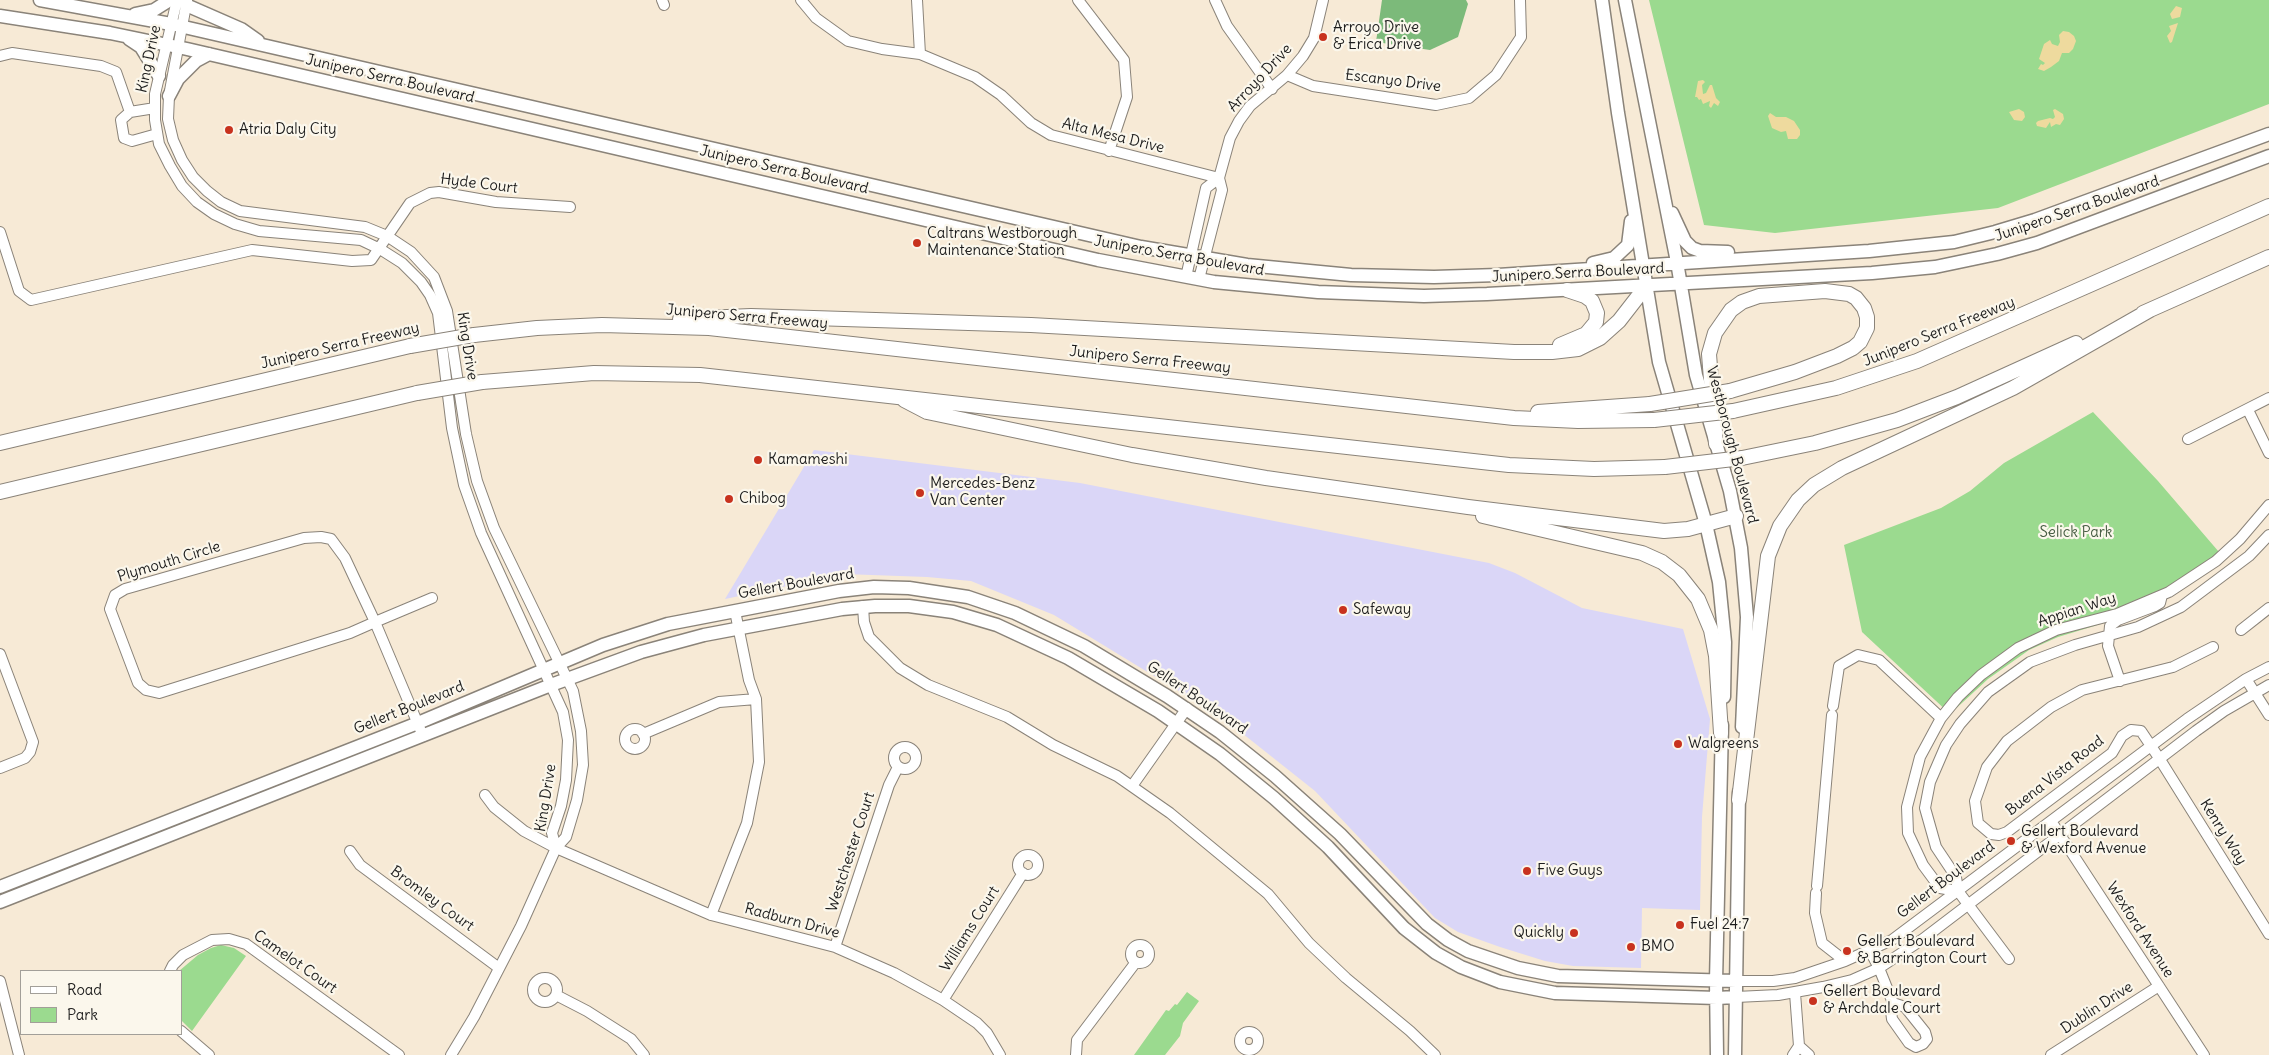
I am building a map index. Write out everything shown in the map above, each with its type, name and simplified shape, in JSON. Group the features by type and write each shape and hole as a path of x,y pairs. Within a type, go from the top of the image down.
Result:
{"highway":[{"name":"Junipero Serra Freeway","path":"0,443 410,346 474,335 560,327 645,325 730,330 1493,415 1578,421 1654,420 1732,411 1836,388 1917,361 2269,206"},
{"path":"0,492 417,393 482,382 573,374 658,373 736,378 1509,465 1594,469 1665,467 1742,458 1815,444 1910,415 1976,388 2269,257"},
{"path":"560,327 727,316 866,319 1031,325 1514,352 1566,351 1590,344 1609,332 1647,285"},
{"path":"1514,352 1541,350 1564,344 1586,334 1592,328 1597,314 1592,301 1585,296 1567,290"},
{"path":"1493,415 1650,404 1730,391 1795,372 1831,359 1853,348 1860,342 1867,328 1867,317 1862,304 1849,294 1825,291 1759,296 1742,302 1731,310 1714,333 1710,354 1716,444"},
{"path":"1739,800 1768,556 1780,526 1798,500 1814,485 1842,468 2005,392 2150,310"},
{"path":"897,396 927,412 1125,454 1266,478 1468,507 1654,531 1673,531 1736,516"},
{"path":"1468,507 1480,516 1642,553 1662,562 1679,574 1698,599 1711,630 1716,656 1722,733"}],"main road":[{"name":"Junipero Serra Boulevard","path":"40,0 176,25 1060,229 1197,257 1281,269 1365,275 1463,277 1911,247 1974,238 2081,204 2269,134"},
{"path":"128,15 154,10 170,0"},
{"path":"1602,0 1632,201 1660,362 1706,524 1719,582 1725,642 1716,981 1717,1055"},
{"name":"Westborough Boulevard","path":"1624,0 1677,262 1696,375 1736,516 1745,580 1747,617 1739,800 1735,1055"},
{"path":"183,2 242,29 264,45"},
{"name":"Junipero Serra Boulevard","path":"0,16 123,35 1098,260 1192,278 1270,288 1367,295 1459,295 1680,284 1893,271 1976,259 2057,236 2269,156"},
{"path":"123,35 140,47 150,58 159,76"},
{"path":"169,96 178,80 196,60 208,54"},
{"path":"1663,194 1685,241 1692,248 1700,251 1786,256"},
{"path":"1561,271 1614,258 1622,252 1628,245 1630,236 1632,201"},
{"name":"Gellert Boulevard","path":"0,887 418,723 602,645 668,624 839,591 868,588 914,588 956,594 1004,608 1062,635 1130,673 1186,708 1253,757 1292,790 1340,834 1422,920 1440,934 1468,951 1506,965 1558,976 1736,981"},
{"name":"Gellert Boulevard","path":"0,902 551,685 641,652 671,643 863,606 898,605 963,614 997,625 1042,645 1099,675 1176,723 1231,762 1296,817 1348,867 1414,937 1436,953 1461,967 1514,986 1555,993 1717,998 1736,996"}],"street":[{"name":"Alta Mesa Drive","path":"801,0 816,18 848,41 920,54 975,77 1001,95 1031,123 1050,135 1218,178"},
{"path":"916,0 919,11 920,54"},
{"path":"1078,0 1124,60 1127,97 1109,151"},
{"path":"1215,0 1227,26 1272,88"},
{"name":"Arroyo Drive","path":"1192,278 1197,257 1206,188 1218,178 1230,138 1238,121 1250,106 1288,75 1314,38 1323,0"},
{"name":"Escanyo Drive","path":"1288,75 1313,86 1436,105 1469,98 1496,75 1521,37 1520,0"},
{"name":"King Drive","path":"183,2 172,46 169,96 170,126 173,140 182,160 193,177 221,202 240,211 365,227 387,236 411,252 434,277 447,311 466,434 477,481 494,528 558,664 573,691 581,731 582,765 577,800 566,837 556,848 537,892 499,968 474,1017 451,1055"},
{"name":"King Drive","path":"172,46 159,76 155,94 159,144 182,186 197,202 214,214 235,224 258,231 361,240 402,263 421,282 430,295 438,313 452,428 464,485 481,533 563,712 568,740 566,780 561,806 552,833 556,848"},
{"path":"0,56 12,54 101,66 116,72 130,112"},
{"path":"155,108 130,112 121,120 124,138 132,141 158,134"},
{"name":"Arroyo Drive","path":"1197,257 1222,190 1218,178"},
{"name":"Hyde Court","path":"380,249 410,203 430,193 439,192 496,202 570,207"},
{"path":"0,232 19,291 31,300 252,250 362,261 371,260 380,249"},
{"path":"2188,439 2269,398"},
{"path":"2248,410 2269,453"},
{"name":"Appian Way","path":"1958,891 1940,888 1922,865 1908,833 1907,807 1920,757 1941,718 1958,697 1981,675 2018,648 2056,630 2117,614 2162,595 2216,561 2240,539 2269,505"},
{"path":"2009,959 1958,891 1956,877 1936,847 1925,808 1930,782 1946,745 1960,724 1988,692 2030,662 2138,627 2181,607 2249,556 2269,535"},
{"name":"Plymouth Circle","path":"375,622 350,633 159,693 146,690 138,683 110,609 115,595 125,589 304,538 320,537 331,539 345,558 375,622 423,736"},
{"path":"2120,681 2108,646 2110,626 2115,622 2155,606 2160,602 2162,595"},
{"path":"375,622 432,598"},
{"path":"863,606 864,622 869,637 900,668 928,685 1007,716 1053,745 1118,776 1170,813 1268,894 1309,943 1346,978 1410,1031 1435,1055"},
{"path":"2241,630 2269,608"},
{"path":"711,915 747,823 759,762 756,699 748,680 735,611"},
{"name":"Buena Vista Road","path":"2151,745 2140,731 2131,730 2122,736 2112,753 2007,832 1991,834 1978,823 1975,801 1986,768 2007,741 2051,707 2082,690 2173,666 2213,647"},
{"path":"0,654 33,742 30,752 25,758 0,768"},
{"path":"1845,961 1822,943 1815,913 1832,710 1839,666 1858,655 1879,660 1941,718"},
{"name":"Gellert Boulevard","path":"1736,981 1795,978 1845,961 1892,940 1914,926 2151,745 2216,698 2269,667"},
{"path":"2246,679 2269,716"},
{"name":"Gellert Boulevard","path":"1736,996 1795,993 1852,980 1879,968 1923,939 2059,833 2224,711 2269,685"},
{"path":"643,734 719,702 756,699"},
{"path":"1132,786 1186,708"},
{"name":"Kenry Way","path":"2151,745 2269,934"},
{"name":"Westchester Court","path":"835,947 886,793 898,767"},
{"name":"Radburn Drive","path":"485,795 494,807 524,831 556,848 711,915 835,947 894,973 943,1000 977,1023 987,1033 1000,1055"},
{"name":"Wexford Avenue","path":"2051,821 2204,1055"},
{"name":"Bromley Court","path":"350,851 360,864 499,968"},
{"name":"Williams Court","path":"943,1000 1023,874"},
{"name":"Camelot Court","path":"170,970 184,955 212,940 229,939 246,944 399,1055"},
{"path":"1870,951 1893,1003"},
{"path":"1076,1055 1077,1040 1136,962"},
{"path":"0,981 19,1055"},
{"name":"Dublin Drive","path":"2051,1055 2062,1052 2158,986"},
{"path":"1795,993 1796,1051 1809,1055"},
{"path":"556,995 587,1011 631,1039 644,1055"},
{"path":"182,1032 209,1055"}],"shaded area":[{"path":"814,450 1080,483 1489,563 1515,573 1582,608 1683,629 1710,719 1702,817 1700,910 1642,908 1641,968 1573,966 1545,961 1500,947 1458,932 1435,918 1315,791 1223,718 1054,615 971,581 927,577 844,574 725,599"}],"green space":[{"path":"1382,0 1466,0 1468,4 1458,37 1430,50 1376,42"},
{"path":"1649,0 2269,0 2269,104 1998,208 1775,233 1704,225"},
{"name":"Selick Park","path":"2093,412 2158,481 2225,559 2191,584 2167,598 2124,617 2058,637 2029,650 1988,679 1950,714 1862,632 1844,545 1941,508 1970,491 2004,463"},
{"path":"221,945 234,948 246,956 192,1031 182,1021 182,970 180,970 198,955"},
{"path":"1187,992 1199,1001 1183,1023 1180,1036 1165,1055 1134,1055 1166,1010 1169,1011 1175,1004 1177,1005"}],"sand":[{"path":"2176,6 2182,8 2180,17 2172,19 2170,14"},
{"path":"2178,23 2170,43 2167,36 2171,31 2169,26"},
{"path":"2063,31 2069,32 2074,36 2076,41 2073,49 2069,53 2062,53 2059,61 2044,71 2038,69 2041,64 2045,63 2039,59 2044,44 2050,40 2052,44 2058,46 2060,42 2059,35"},
{"path":"1703,80 1705,82 1702,85 1703,94 1712,85 1716,98 1720,102 1718,106 1714,103 1711,108 1709,106 1710,101 1703,104 1701,99 1699,100 1695,97 1698,81"},
{"path":"2019,109 2024,112 2025,117 2022,121 2014,120 2009,112"},
{"path":"2055,109 2063,114 2064,119 2060,125 2056,124 2051,127 2050,122 2046,128 2037,126 2036,123 2038,121 2053,119 2055,117 2053,110"},
{"path":"1770,113 1776,117 1786,117 1794,121 1800,130 1800,135 1797,139 1788,139 1786,131 1781,132 1772,128 1768,116"}],"place":[{"name":"Arroyo Drive & Erica Drive","path":"1323,37"},
{"name":"Atria Daly City","path":"229,130"},
{"name":"Caltrans Westborough Maintenance Station","path":"917,243"},
{"name":"Kamameshi","path":"758,460"},
{"name":"Mercedes-Benz Van Center","path":"920,493"},
{"name":"Chibog","path":"729,499"},
{"name":"Safeway","path":"1343,610"},
{"name":"Walgreens","path":"1678,744"},
{"name":"Gellert Boulevard & Wexford Avenue","path":"2011,841"},
{"name":"Five Guys","path":"1527,871"},
{"name":"Fuel 24:7","path":"1680,925"},
{"name":"Quickly","path":"1574,933"},
{"name":"BMO","path":"1631,947"},
{"name":"Gellert Boulevard & Barrington Court","path":"1847,951"},
{"name":"Gellert Boulevard & Archdale Court","path":"1813,1001"}]}
